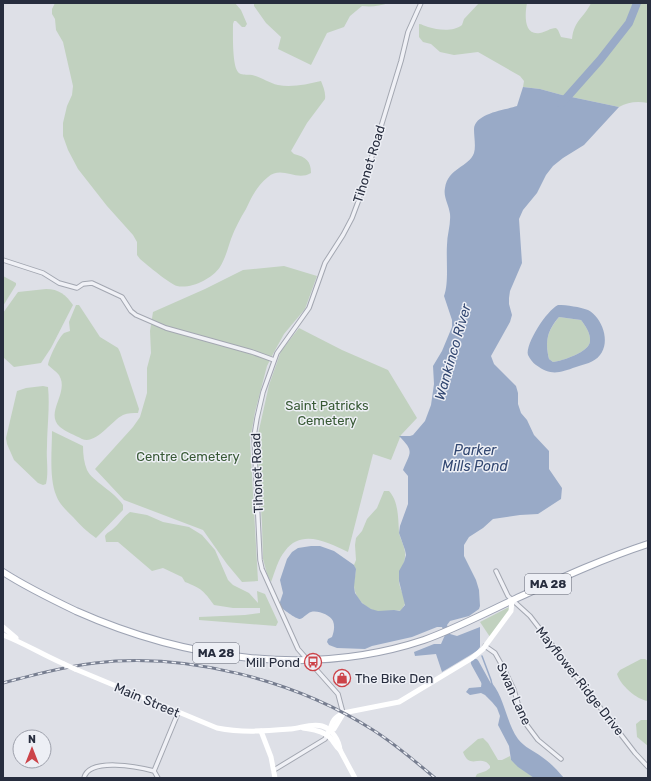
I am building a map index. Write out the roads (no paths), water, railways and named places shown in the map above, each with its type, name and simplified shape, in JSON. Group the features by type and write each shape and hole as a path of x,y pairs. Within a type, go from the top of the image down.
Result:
{"main road":[{"name":"MA 28","path":"3,572 54,601 102,622 151,639 209,652 242,657 275,660 308,660 351,657 379,652 424,640 584,568 648,544"},
{"path":"355,778 340,750 336,747 329,731 330,725 336,717 343,713 399,702 472,658 485,646 511,611 512,600"},
{"path":"3,627 20,641"},
{"name":"Main Street","path":"3,635 20,641 41,654 75,670 217,728 240,732 300,728 329,731"},
{"path":"261,731 271,757 275,778"}],"street":[{"name":"Tihonet Road","path":"343,713 338,694 298,649 268,585 260,560 254,436 262,398 274,360 286,339 309,308 325,263 352,218 399,67 408,32 421,3"},
{"path":"3,260 43,273 59,283 77,288 82,284 92,283 122,297 131,311 159,325 262,355 274,360"},
{"name":"Mayflower Ridge Drive","path":"496,571 508,596 530,616 635,753 647,765"},
{"name":"Swan Lane","path":"485,646 495,653 504,669 514,690 522,717 526,724 538,740 561,759"},
{"path":"154,771 178,713"},
{"path":"274,770 325,739 329,731"},
{"path":"84,778 87,771 114,765 132,766 154,771 158,778"}],"water":[{"name":"Parker Mills Pond","path":"523,87 540,89 619,107 584,145 553,166 546,175 537,193 523,210 519,219 522,263 510,291 509,298 512,315 510,322 491,356 494,364 516,386 518,393 518,404 521,413 527,420 534,435 549,451 549,469 562,488 561,499 538,514 493,519 469,537 464,545 464,556 476,580 479,590 480,606 479,609 469,616 450,621 447,625 450,634 457,636 480,627 480,647 477,651 442,672 436,654 415,656 414,652 434,644 441,644 445,635 442,627 437,627 412,637 365,649 337,648 329,645 327,642 328,639 332,637 334,625 333,621 327,615 320,612 314,612 298,619 289,614 279,605 283,593 280,580 287,559 292,552 298,548 320,546 334,551 354,565 356,569 354,587 355,593 362,603 371,609 378,611 400,611 405,605 399,581 399,571 406,555 399,533 408,504 408,476 403,470 410,452 399,436 413,435 425,421 431,405 434,384 433,366 442,351 452,327 452,320 444,296 446,291 447,241 450,218 445,188 450,176 468,162 474,153 474,129 479,119 491,113 517,106"},
{"path":"558,305 569,306 588,310 593,313 601,324 605,337 603,350 598,358 592,362 560,372 546,371 533,362 528,355 530,343 543,320 553,308","holes":["559,317 581,320 590,335 589,345 575,355 553,362 549,359 547,341 555,322"]},
{"path":"482,680 488,685 492,683 496,689 514,732 520,742 548,762 564,778 534,778 511,760 509,746 498,725 500,716 497,708 485,695 481,693 470,695 466,692 469,688 481,687"}],"waterway":[{"name":"Wankinco River","path":"561,104 600,60 629,23 637,3"},
{"path":"482,656 492,685"},
{"name":"Wankinco River","path":"475,663 491,692"}],"railway":[{"path":"3,683 71,667 95,663 130,661 166,662 202,666 239,674 275,684 342,712 389,741 435,778"}],"place":[{"name":"Mill Pond","path":"313,662"},
{"name":"The Bike Den","path":"342,678"}],"park label":[{"name":"Saint Patricks Cemetery","path":"327,412"},
{"name":"Centre Cemetery","path":"188,456"}]}
